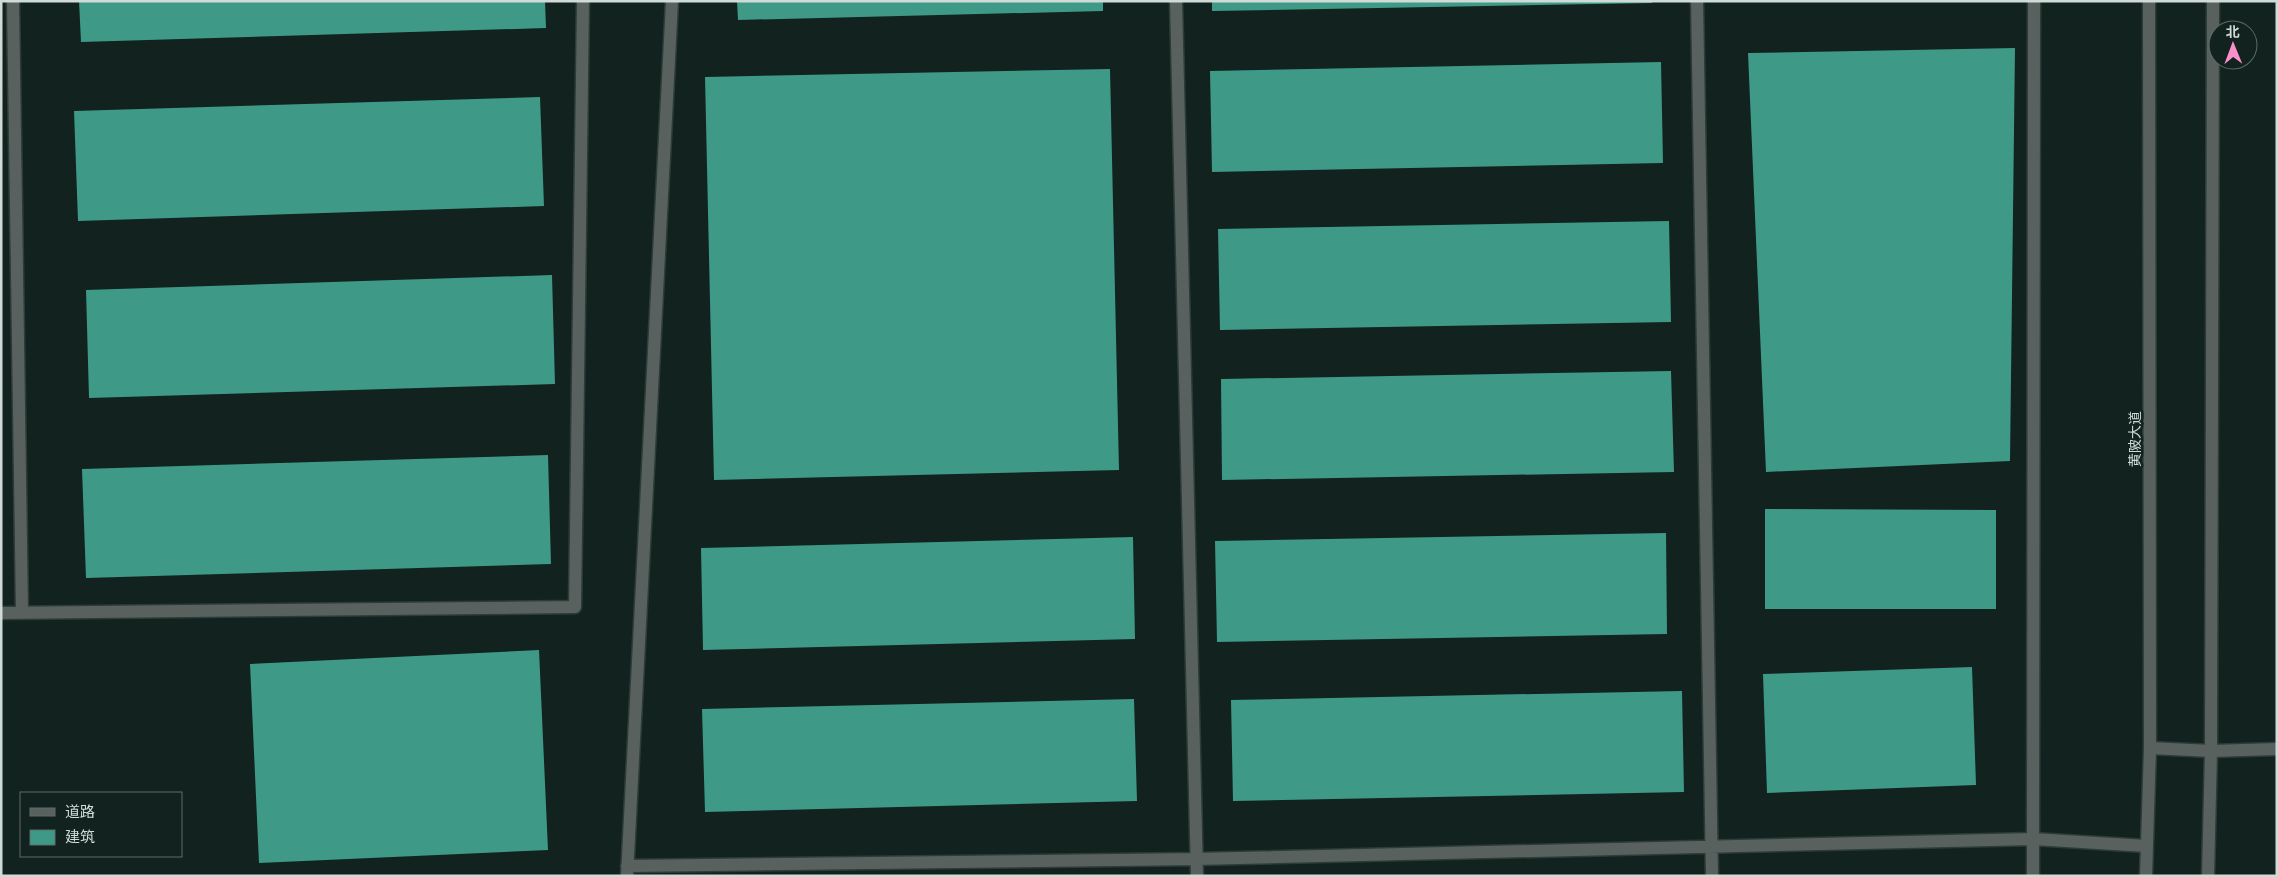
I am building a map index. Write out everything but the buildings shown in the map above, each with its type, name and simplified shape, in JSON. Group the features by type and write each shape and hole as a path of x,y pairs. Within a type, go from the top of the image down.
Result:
{"street":[{"path":"13,1 22,612"},
{"path":"1,613 575,607 583,1"},
{"path":"672,1 627,871 1196,860 2033,839 2146,846"},
{"path":"1176,1 1197,876"},
{"path":"1697,1 1712,876"},
{"path":"2033,876 2034,1"},
{"name":"黄陂大道","path":"2146,876 2150,748 2149,1"},
{"path":"2208,876 2211,751 2213,1"},
{"path":"2150,748 2211,751 2277,749"}]}
